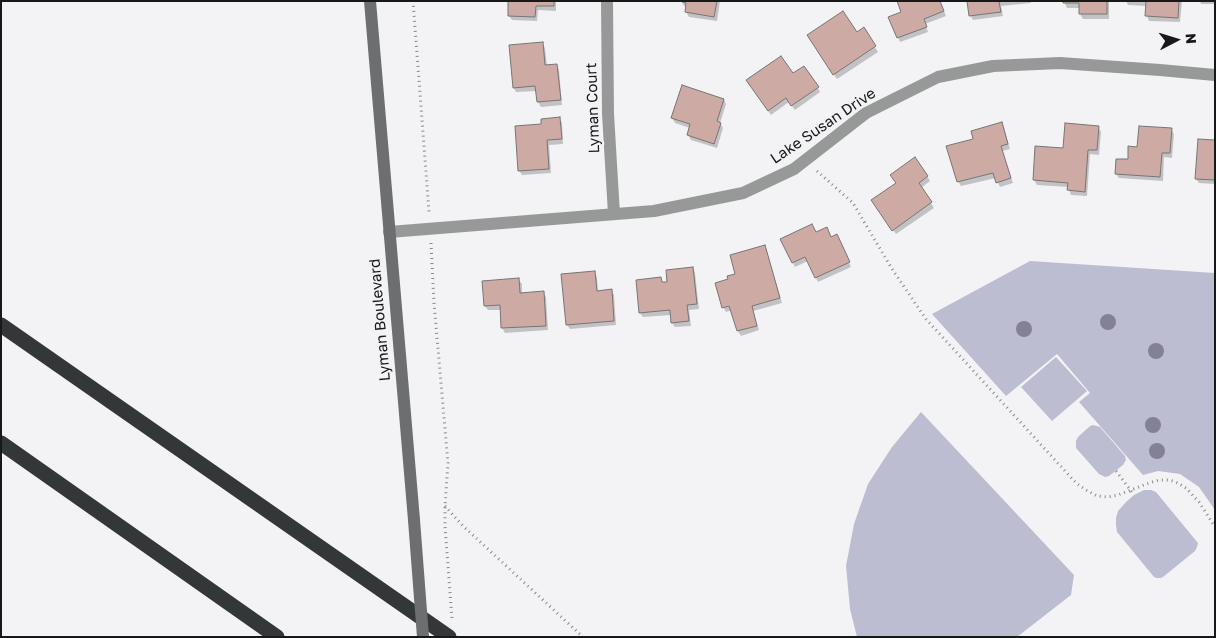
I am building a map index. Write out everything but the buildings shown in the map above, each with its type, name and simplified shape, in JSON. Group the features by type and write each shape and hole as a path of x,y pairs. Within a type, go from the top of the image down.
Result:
{"highway":[{"path":"1,325 451,632"},
{"path":"1,443 277,637"}],"main road":[{"name":"Lyman Boulevard","path":"370,1 423,637"}],"street":[{"name":"Lyman Court","path":"607,1 608,114 614,214"},
{"name":"Lake Susan Drive","path":"389,232 654,211 743,194 794,169 866,113 938,77 993,66 1060,63 1215,75"}],"path":[{"path":"413,1 434,302 448,463 445,506 451,632"},
{"path":"805,160 853,203 892,269 926,319 1076,484 1097,496 1108,497 1159,480 1170,480 1186,488 1215,527"},
{"path":"1116,471 1134,495"},
{"path":"445,506 463,526 583,637"}],"shaded area":[{"path":"1030,261 1215,273 1215,510 1199,487 1180,474 1158,471 1143,475 1079,402 1090,393 1057,354 1006,396 932,314"},
{"path":"1056,357 1087,391 1052,421 1021,387"},
{"path":"921,412 1074,575 1071,595 1017,637 857,637 850,609 846,566 854,524 868,484 892,447"},
{"path":"1093,425 1100,427 1125,456 1126,460 1123,465 1109,476 1105,477 1099,474 1076,448 1078,437"},
{"path":"1144,490 1156,492 1198,543 1195,551 1161,578 1154,577 1117,532 1116,518 1118,511 1134,495"}]}
